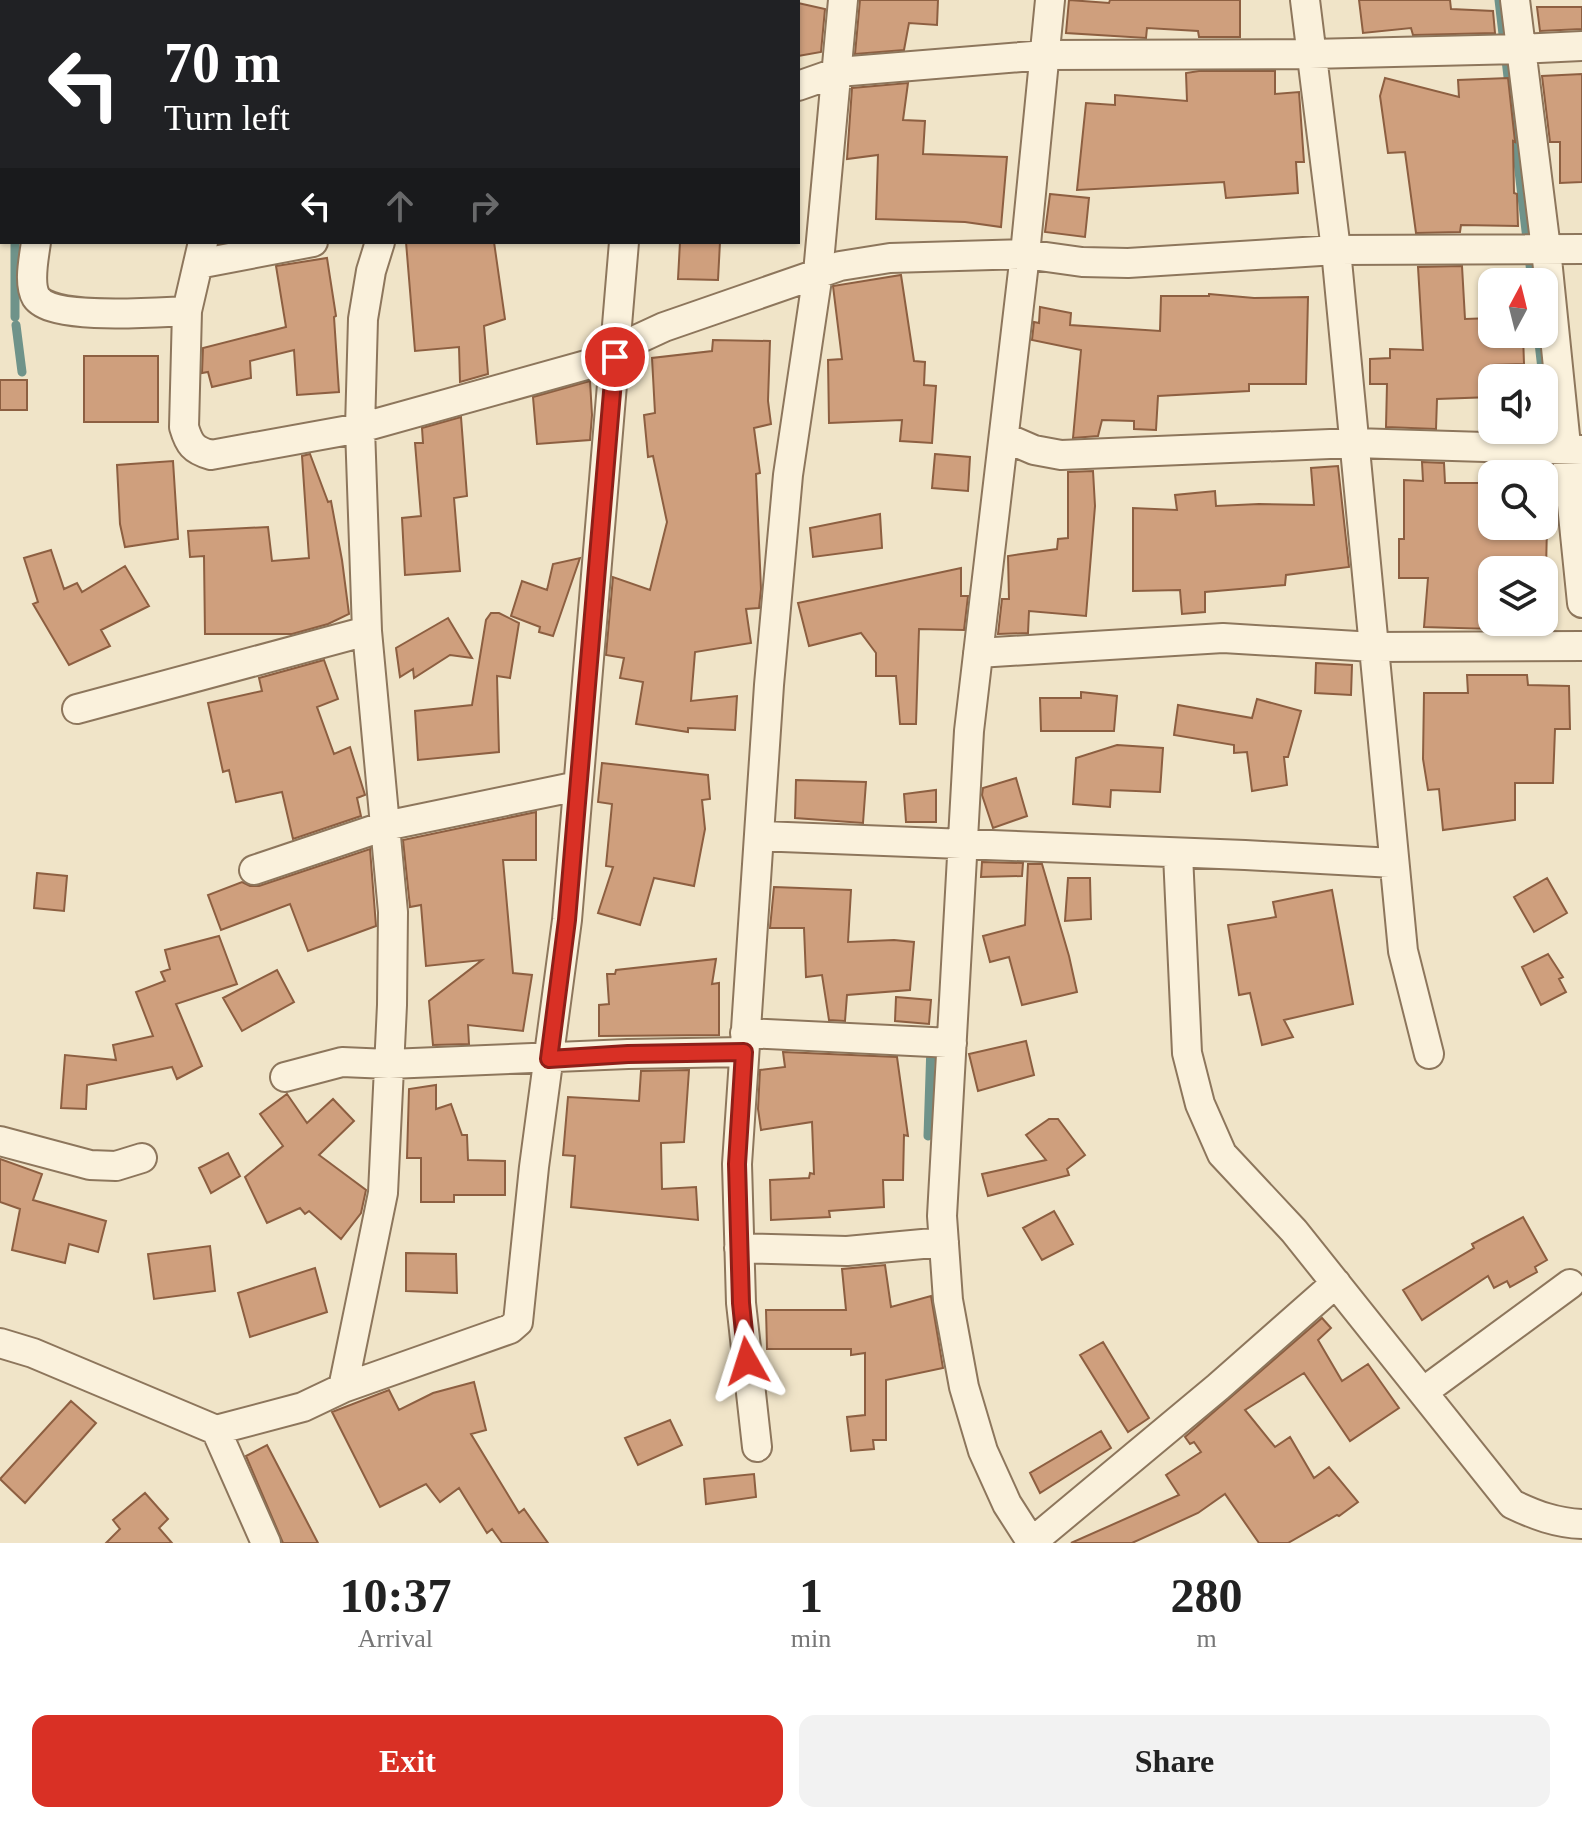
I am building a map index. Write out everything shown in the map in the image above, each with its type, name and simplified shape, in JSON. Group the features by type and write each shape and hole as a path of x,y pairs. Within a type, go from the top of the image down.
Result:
{"street":[{"path":"757,1447 741,1303 737,1164 788,475 818,273 843,0"},
{"path":"1050,0 1025,254 969,731 942,1216 948,1300 964,1387 983,1451 1007,1504 1032,1543 1336,1283"},
{"path":"1305,0 1336,250 1403,951 1429,1054"},
{"path":"1515,0 1574,450 1582,603"},
{"path":"800,85 838,72 1045,55 1310,54 1582,46"},
{"path":"36,244 32,281 35,295 45,306 78,313 187,311"},
{"path":"292,244 200,253 187,311 184,427 195,451 211,455 232,453 360,428 615,357 638,339 664,327 840,266 890,258 1025,254 1082,262 1128,263 1336,250 1582,249"},
{"path":"343,1388 383,1193 389,1064 393,912 367,631 360,428 363,319 371,271 379,244"},
{"path":"0,1343 33,1353 216,1430 303,1407 343,1388 510,1329 518,1322 534,1167 567,920 624,244"},
{"path":"1004,437 1034,450 1061,455 1354,443 1574,450"},
{"path":"77,709 367,631"},
{"path":"978,653 1223,638 1374,647 1582,646"},
{"path":"254,870 385,826 578,786"},
{"path":"759,836 1394,863"},
{"path":"1178,854 1187,1053 1200,1104 1222,1154 1294,1231 1512,1504 1538,1516 1567,1524 1582,1524"},
{"path":"285,1077 342,1062 389,1064 549,1059 745,1042 952,1043"},
{"path":"0,1141 90,1165 116,1166 142,1158"},
{"path":"739,1248 847,1251 944,1242"},
{"path":"1423,1392 1570,1284"},
{"path":"216,1430 266,1543"}],"building":[{"path":"860,0 938,0 937,25 909,23 904,50 855,54"},
{"path":"1069,0 1109,3 1110,0 1240,0 1240,37 1199,37 1198,31 1147,28 1146,38 1066,33"},
{"path":"1359,0 1450,0 1451,9 1493,11 1495,33 1413,35 1411,28 1363,33"},
{"path":"800,3 825,9 821,52 800,56"},
{"path":"1537,7 1582,7 1582,29 1540,31"},
{"path":"1275,71 1275,94 1299,92 1304,162 1296,162 1298,193 1226,198 1224,182 1077,190 1086,103 1115,105 1115,95 1187,101 1186,73"},
{"path":"1582,74 1582,182 1560,183 1560,142 1550,142 1542,76"},
{"path":"1385,78 1459,97 1458,80 1508,78 1515,142 1514,193 1517,194 1518,226 1461,225 1460,232 1416,233 1405,152 1388,153 1380,96"},
{"path":"908,83 903,120 925,121 923,154 1007,157 1001,227 965,222 876,219 878,155 847,159 852,88"},
{"path":"1050,194 1089,198 1085,237 1045,232"},
{"path":"406,244 494,244 505,319 484,326 488,374 460,382 459,347 415,351"},
{"path":"680,244 720,244 718,280 678,279"},
{"path":"327,258 336,316 339,392 297,395 294,350 250,361 251,378 212,387 208,372 202,373 203,348 286,327 276,266"},
{"path":"1462,266 1465,319 1478,319 1478,348 1523,348 1524,364 1478,364 1478,398 1437,399 1436,429 1386,427 1387,384 1370,384 1370,359 1390,358 1390,349 1423,350 1418,267"},
{"path":"901,275 914,361 925,362 924,385 936,386 932,443 900,441 902,420 829,423 828,360 842,359 833,286"},
{"path":"1209,294 1254,298 1308,297 1306,384 1249,384 1249,391 1158,396 1156,430 1134,429 1134,421 1102,420 1098,436 1073,438 1081,350 1032,340 1034,322 1039,323 1040,307 1071,313 1070,325 1160,331 1161,296"},
{"path":"713,340 770,341 768,401 771,424 754,428 760,473 756,474 761,589 759,608 746,609 751,643 695,652 691,701 737,696 735,730 688,728 688,732 636,724 643,682 620,678 624,658 606,655 613,577 650,590 667,522 653,456 648,457 644,415 655,413 652,358 712,351"},
{"path":"84,356 158,356 158,422 84,422"},
{"path":"0,380 27,380 27,410 0,410"},
{"path":"590,381 590,440 537,444 533,397"},
{"path":"461,417 467,496 454,498 460,571 405,575 402,518 421,516 415,443 423,443 422,428"},
{"path":"310,454 328,502 331,501 349,614 328,624 292,634 205,634 204,556 190,557 188,531 268,527 272,561 309,558 302,456"},
{"path":"935,454 970,457 968,491 932,488"},
{"path":"173,461 178,539 125,547 120,524 117,465"},
{"path":"1422,462 1444,463 1445,483 1478,483 1478,540 1547,540 1546,556 1478,556 1478,629 1424,627 1428,578 1399,578 1399,539 1404,539 1404,480 1423,481"},
{"path":"1338,466 1349,567 1286,575 1285,585 1205,592 1205,612 1182,614 1180,590 1133,591 1133,508 1177,510 1175,495 1215,491 1216,506 1314,505 1311,468"},
{"path":"1093,471 1095,506 1086,616 1029,611 1028,633 998,634 1002,599 1009,599 1008,556 1057,549 1058,539 1068,538 1068,472"},
{"path":"880,514 882,548 813,557 810,528"},
{"path":"51,550 64,589 77,583 82,592 125,566 149,606 101,630 110,646 69,665 33,604 38,602 24,558"},
{"path":"580,558 553,636 539,632 540,627 511,616 522,581 547,590 553,564"},
{"path":"961,568 961,596 968,596 964,630 919,629 916,724 900,724 896,676 876,676 876,653 861,633 809,646 798,603"},
{"path":"491,613 499,613 519,623 510,678 497,676 499,752 418,760 415,711 472,705 486,620"},
{"path":"448,618 472,658 450,655 414,678 413,669 400,677 396,648"},
{"path":"324,660 338,699 317,707 334,754 350,747 365,795 357,798 361,816 293,839 282,792 236,802 229,770 223,772 208,703 262,691 259,678"},
{"path":"1316,663 1352,665 1351,695 1315,693"},
{"path":"1467,675 1527,675 1528,685 1569,686 1570,729 1555,729 1553,783 1515,783 1515,820 1443,830 1439,789 1428,790 1423,759 1424,693 1468,693"},
{"path":"1081,692 1117,696 1114,731 1041,731 1040,698 1081,698"},
{"path":"1257,699 1301,711 1288,757 1284,757 1287,785 1252,791 1247,752 1234,753 1234,745 1174,735 1178,705 1252,718"},
{"path":"1117,745 1163,748 1160,792 1111,790 1110,807 1073,804 1076,758"},
{"path":"602,763 708,775 710,799 702,800 705,829 694,886 654,878 640,925 598,913 613,867 606,866 612,804 598,802"},
{"path":"1016,778 1027,816 993,828 982,795 983,788"},
{"path":"796,780 866,782 863,823 795,818"},
{"path":"936,790 936,822 906,822 904,794"},
{"path":"536,812 536,860 503,860 513,973 532,975 523,1031 468,1025 469,1044 433,1045 429,1001 482,960 426,966 421,905 410,907 403,840"},
{"path":"370,849 376,926 308,951 290,904 221,930 208,895 242,882 259,886"},
{"path":"982,862 1023,863 1022,876 981,877"},
{"path":"1028,864 1042,864 1077,992 1022,1005 1009,957 990,962 983,936 1025,925"},
{"path":"37,873 67,876 64,911 34,908"},
{"path":"1068,878 1090,878 1091,919 1065,921"},
{"path":"1547,878 1567,913 1534,932 1514,897"},
{"path":"774,887 851,890 848,942 914,942 910,990 847,995 845,1021 829,1020 822,975 806,977 804,928 770,928"},
{"path":"1332,890 1353,1004 1284,1020 1293,1037 1262,1045 1250,993 1239,995 1228,925 1276,917 1273,902"},
{"path":"219,936 237,984 176,1004 202,1066 177,1079 172,1067 87,1085 86,1109 61,1108 65,1055 116,1060 113,1045 153,1036 136,992 165,981 161,972 170,969 165,950"},
{"path":"1548,954 1563,977 1559,979 1566,992 1541,1005 1522,967"},
{"path":"716,959 712,984 719,983 719,1035 599,1036 599,1005 609,1004 607,974 615,974 616,970"},
{"path":"277,970 294,1002 242,1031 223,998"},
{"path":"896,997 931,1000 929,1024 895,1021"},
{"path":"1026,1041 1034,1075 978,1091 969,1054"},
{"path":"783,1052 897,1057 908,1136 904,1135 903,1180 883,1180 884,1207 829,1211 830,1217 771,1220 770,1180 809,1178 810,1173 814,1174 812,1122 761,1130 758,1109 760,1070 785,1067"},
{"path":"689,1070 684,1142 661,1143 662,1189 696,1187 698,1220 571,1207 575,1156 563,1155 568,1097 639,1101 641,1071"},
{"path":"436,1085 436,1109 451,1104 462,1135 467,1135 468,1160 505,1161 505,1195 454,1195 454,1202 421,1202 421,1158 407,1158 409,1089"},
{"path":"287,1094 307,1123 333,1099 354,1121 319,1155 366,1190 361,1213 341,1239 309,1211 305,1214 300,1208 267,1223 245,1177 283,1146 260,1114"},
{"path":"1049,1119 1058,1119 1085,1155 1067,1169 1069,1175 988,1196 982,1174 1046,1160 1026,1135"},
{"path":"228,1153 240,1176 211,1193 199,1168"},
{"path":"0,1159 42,1174 33,1200 106,1221 98,1252 69,1244 65,1263 12,1250 20,1209 0,1202"},
{"path":"1054,1211 1073,1244 1042,1260 1023,1228"},
{"path":"1523,1217 1547,1260 1535,1267 1537,1272 1510,1287 1507,1281 1494,1288 1488,1276 1422,1320 1403,1290 1474,1248 1472,1244"},
{"path":"210,1246 215,1291 154,1299 148,1254"},
{"path":"406,1253 456,1254 457,1293 406,1291"},
{"path":"885,1265 891,1307 931,1296 943,1368 886,1380 886,1440 873,1440 874,1449 851,1451 847,1417 865,1415 865,1353 851,1355 851,1349 767,1349 766,1310 846,1310 842,1269"},
{"path":"315,1268 327,1312 250,1337 238,1293"},
{"path":"1322,1318 1331,1328 1318,1340 1342,1381 1368,1364 1399,1408 1350,1441 1304,1373 1245,1410 1275,1447 1290,1437 1314,1478 1329,1467 1358,1502 1339,1516 1288,1543 1259,1543 1225,1494 1198,1513 1132,1543 1071,1543 1179,1495 1166,1475 1201,1452 1194,1442 1190,1444 1185,1437"},
{"path":"1103,1342 1149,1418 1128,1432 1080,1355"},
{"path":"474,1382 486,1430 471,1434 519,1513 524,1509 548,1543 502,1543 492,1529 487,1533 459,1488 440,1502 426,1484 380,1507 332,1412 389,1390 399,1410 433,1393"},
{"path":"71,1401 96,1423 25,1503 0,1479"},
{"path":"670,1420 682,1445 638,1465 625,1438"},
{"path":"1101,1431 1111,1448 1040,1493 1030,1473"},
{"path":"267,1445 318,1543 283,1543 246,1456"},
{"path":"754,1474 756,1497 706,1504 704,1479"},
{"path":"145,1493 168,1519 159,1528 172,1543 106,1543 120,1529 113,1520"}],"waterway":[{"path":"1499,0 1530,268"},
{"path":"15,244 15,317"},
{"path":"16,325 22,372"},
{"path":"1540,348 1541,364"},
{"path":"928,1136 931,1045"}],"route":[{"path":"615,357 567,920 549,1059 744,1052 737,1164 741,1303 747,1361"}]}
